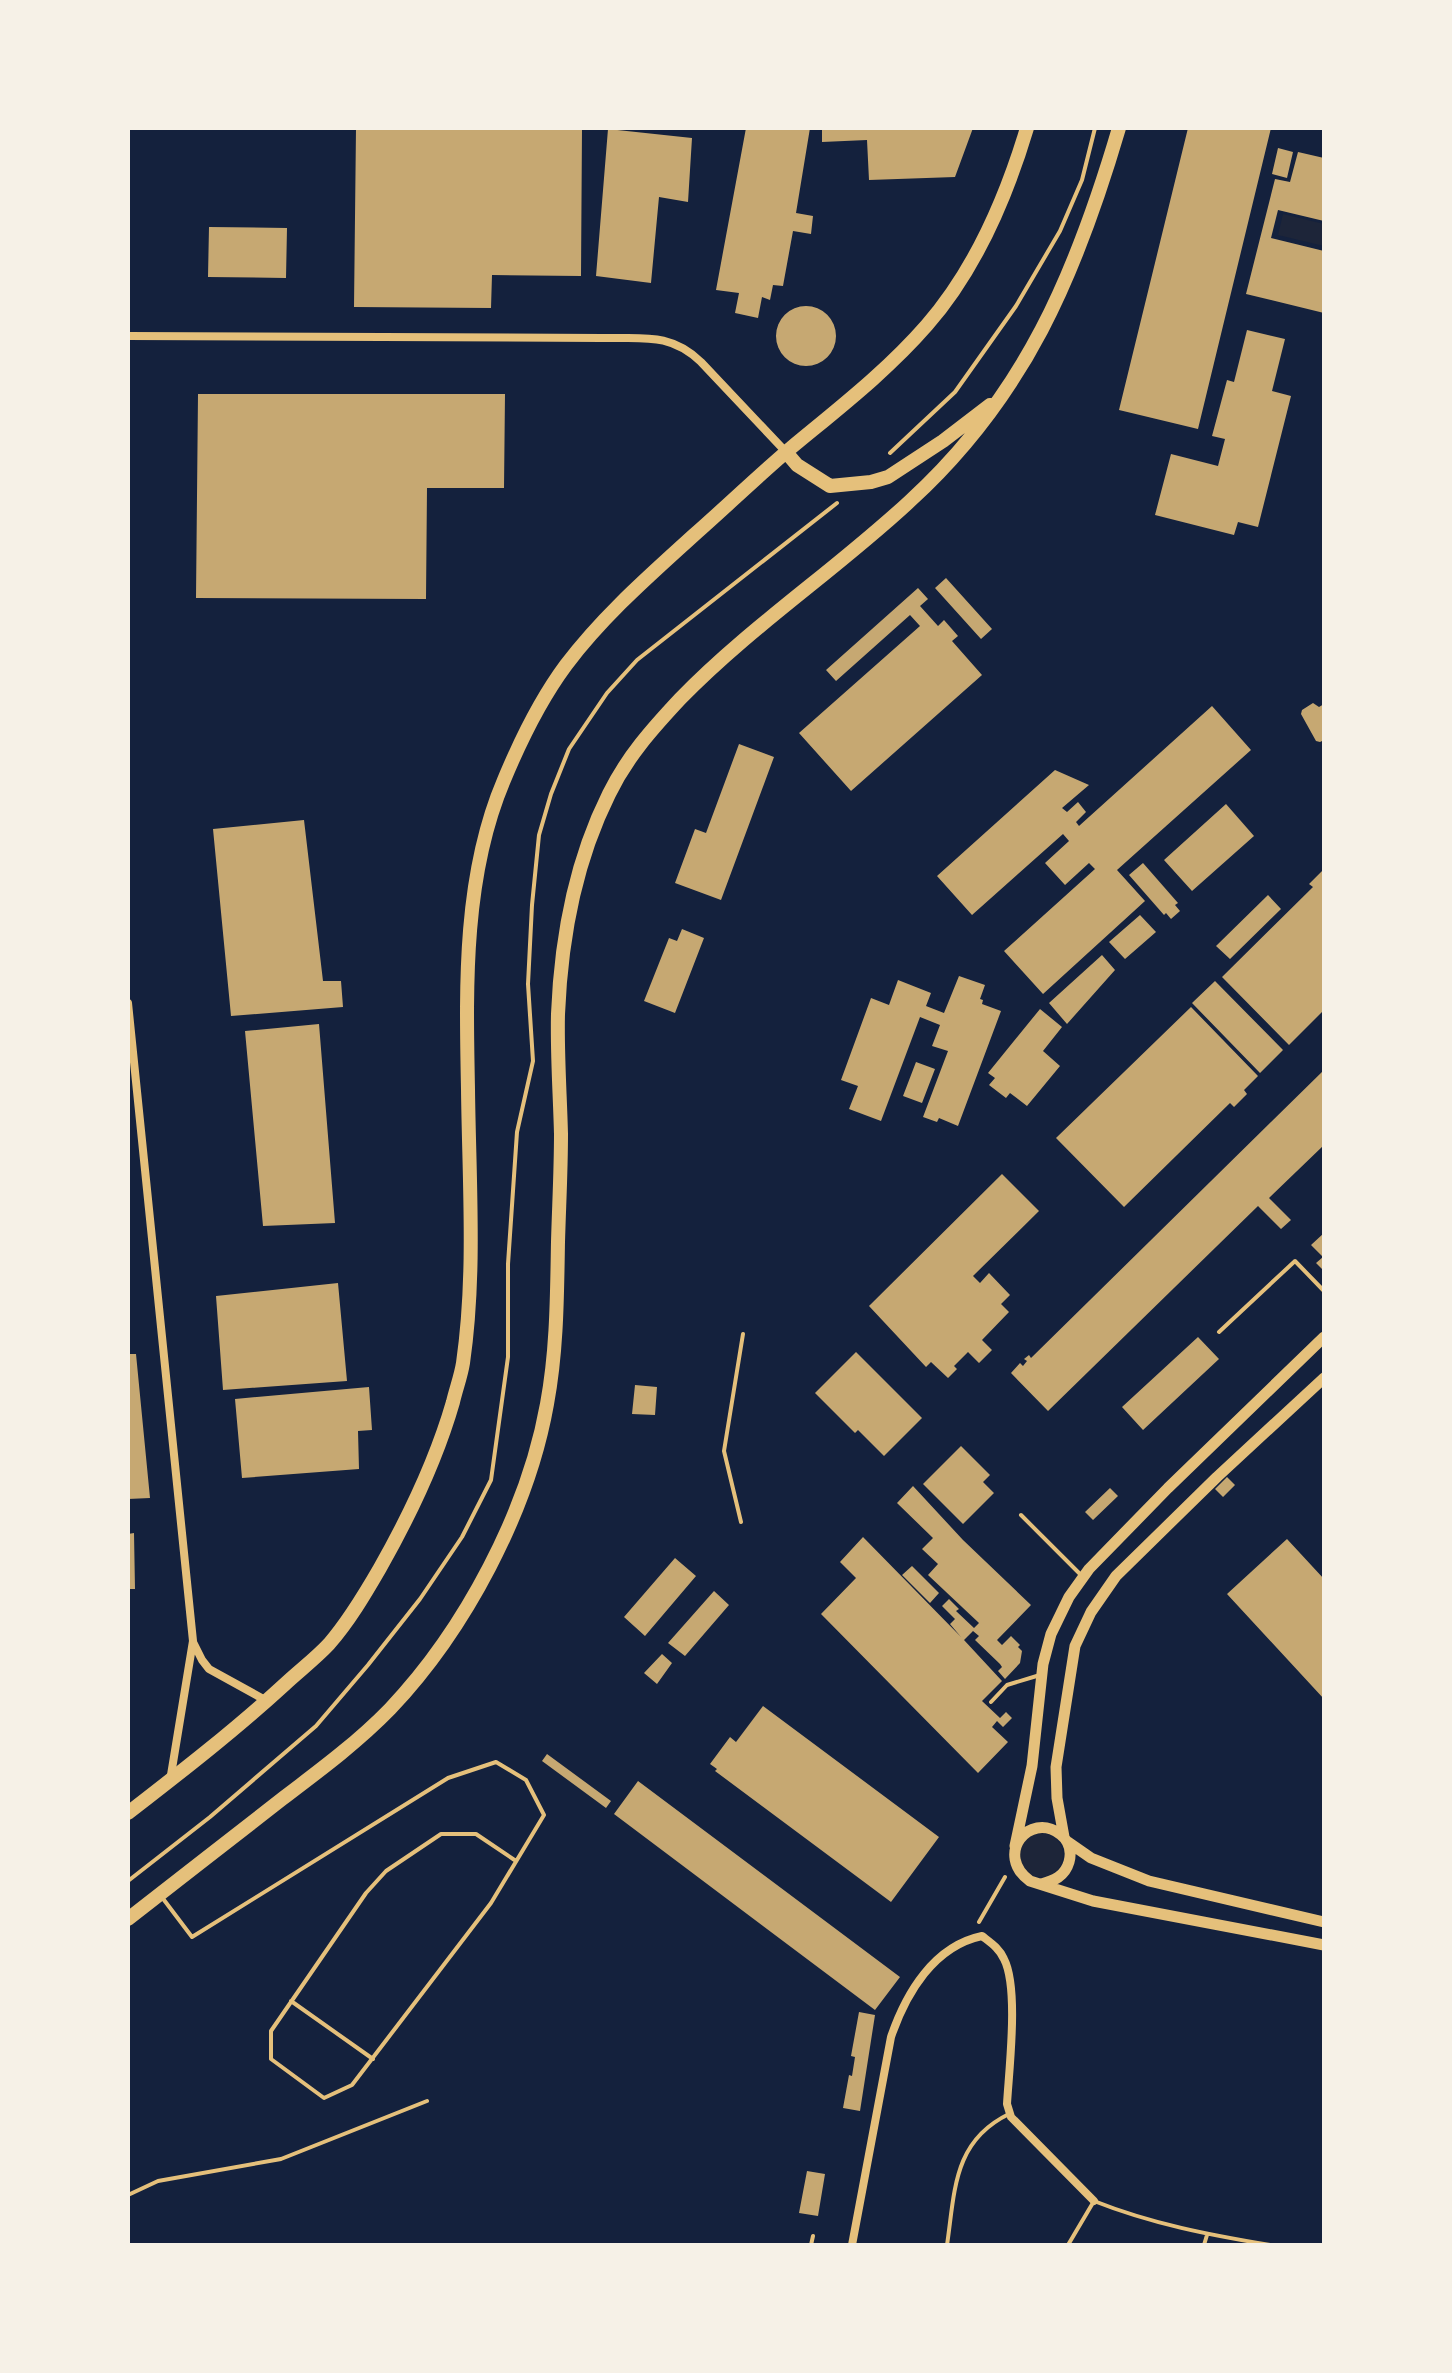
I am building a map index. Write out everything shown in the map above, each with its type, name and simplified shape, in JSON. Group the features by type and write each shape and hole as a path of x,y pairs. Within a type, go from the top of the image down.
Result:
{"highway":[{"path":"128,1813 267,1701 328,1644 360,1603 429,1473 463,1366 469,1270 467,1017 471,929 478,869 501,787 522,738 566,665 628,595 786,452 880,374 929,323 961,278 987,233 1012,180 1027,128"},
{"path":"128,1919 327,1764 387,1713 425,1670 459,1621 503,1538 537,1448 547,1403 557,1330 561,1135 558,1016 565,942 575,885 590,838 609,795 645,736 706,673 912,500 960,450 1005,393 1050,317 1075,260 1097,204 1119,128"},
{"path":"786,452 797,465 830,486 856,485 888,477 943,441 1005,393"}],"street":[{"path":"128,336 602,338 676,343 690,351 786,452"},
{"path":"128,1003 193,1641 170,1781"},
{"path":"1324,1337 1168,1488 1083,1578 1069,1597 1051,1634 1042,1674 1032,1766 1014,1861 1022,1875 1030,1881 1093,1901 1324,1945"},
{"path":"1041,1884 1056,1880 1067,1869 1071,1854 1057,1798 1056,1767 1075,1646 1091,1612 1116,1576 1324,1378"},
{"path":"193,1641 209,1669 267,1701"},
{"path":"1015,1846 1024,1834 1037,1827 1052,1828 1091,1858 1149,1881 1324,1922"},
{"path":"852,2245 891,2037 899,2012 934,1962 969,1939 982,1936 996,1946 1009,1973 1012,1993 1007,2104 1010,2114 1023,2131 1094,2201"}],"lane":[{"path":"1219,1332 1295,1261 1324,1291"},
{"path":"741,1522 724,1451 743,1334"},
{"path":"1021,1515 1083,1578"},
{"path":"991,1702 1007,1685 1042,1674"},
{"path":"159,1895 192,1937 448,1778 496,1762 526,1780 544,1815 491,1903 352,2085 324,2098 271,2059 271,2031 366,1893 386,1871 441,1834 476,1834 516,1861"},
{"path":"291,2001 373,2059"},
{"path":"128,2195 158,2181 281,2159 427,2101"},
{"path":"947,2245 961,2162 980,2133 1010,2114"},
{"path":"1068,2245 1094,2201 1135,2217 1207,2235 1270,2245"},
{"path":"1204,2245 1207,2235"},
{"path":"811,2245 813,2236"}],"path":[{"path":"884,459 955,392 1016,306 1060,231 1082,180 1095,128"},
{"path":"128,1881 210,1817 316,1726 411,1610 462,1537 491,1480 508,1357 508,1264 517,1132 533,1061 528,984 532,905 539,835 551,794 569,749 607,693 637,660 856,485"},
{"path":"969,1939 1014,1861"}],"shaded area":[{"path":"1283,214 1324,224 1324,246 1278,235"},
{"path":"1041,1833 1056,1840 1063,1855 1056,1870 1041,1877 1026,1870 1019,1855 1026,1840"}],"building":[{"path":"356,128 582,128 581,276 492,275 491,308 354,307"},
{"path":"746,128 810,128 796,213 813,216 811,234 793,231 783,286 773,285 770,300 762,297 758,318 735,313 739,293 716,290"},
{"path":"822,128 973,128 955,177 869,180 867,140 822,142"},
{"path":"1188,128 1271,128 1198,429 1119,410"},
{"path":"608,129 692,138 688,202 659,197 651,283 596,276"},
{"path":"1278,148 1293,152 1287,178 1272,174"},
{"path":"1298,152 1324,158 1324,221 1278,210 1271,238 1324,251 1324,313 1246,294 1275,179 1290,182"},
{"path":"209,227 287,228 286,278 208,277"},
{"path":"806,306 818,308 827,315 834,324 834,348 827,357 818,364 806,366 794,364 785,357 778,348 776,336 778,324 785,315 794,308"},
{"path":"1247,330 1285,339 1272,391 1291,396 1258,527 1238,522 1234,535 1155,515 1171,454 1218,466 1225,439 1212,436 1227,380 1234,382"},
{"path":"198,394 505,394 504,488 427,488 426,599 196,598"},
{"path":"946,578 992,629 981,639 935,588"},
{"path":"918,588 928,599 920,606 938,626 944,620 958,636 952,641 982,675 851,791 799,733 920,626 910,615 836,681 826,670"},
{"path":"1313,703 1319,707 1324,704 1324,740 1320,742 1316,741 1301,714"},
{"path":"1212,706 1251,750 1117,870 1145,901 1043,994 1004,951 1095,869 1089,863 1065,885 1045,863 1069,841 1063,834 972,915 937,876 1055,770 1089,785 1062,808 1067,812 1078,802 1086,812 1076,822 1079,826"},
{"path":"739,744 774,757 721,900 675,883 695,829 706,833"},
{"path":"1226,804 1254,836 1192,891 1164,860"},
{"path":"304,820 323,981 341,981 343,1007 231,1016 213,829"},
{"path":"1143,863 1178,903 1175,905 1180,911 1171,919 1129,875"},
{"path":"1324,869 1324,1010 1289,1045 1222,977 1313,887 1309,884"},
{"path":"1268,895 1281,909 1230,959 1216,946"},
{"path":"1140,915 1156,932 1125,959 1109,942"},
{"path":"682,929 704,938 675,1013 644,1001 669,938 677,941"},
{"path":"1102,955 1115,970 1067,1024 1049,1003"},
{"path":"959,976 985,985 980,999 983,1000 982,1004 1001,1011 958,1126 939,1118 937,1122 923,1117 948,1051 932,1046 940,1025 920,1017 881,1121 849,1109 858,1086 841,1080 871,998 889,1005 898,980 931,993 926,1006 944,1013"},
{"path":"1215,981 1283,1050 1260,1073 1192,1003"},
{"path":"1191,1007 1258,1076 1244,1090 1247,1094 1234,1107 1230,1103 1124,1207 1056,1138"},
{"path":"1040,1009 1062,1027 1043,1051 1060,1066 1027,1106 1010,1093 1006,1098 989,1085 995,1078 988,1073"},
{"path":"319,1024 335,1223 263,1226 245,1031"},
{"path":"916,1062 935,1069 922,1103 903,1096"},
{"path":"1324,1070 1324,1145 1269,1198 1291,1220 1281,1229 1258,1206 1048,1411 1011,1373 1020,1363 1023,1366 1027,1361 1024,1359 1029,1355 1031,1358"},
{"path":"1002,1174 1039,1211 973,1276 980,1283 989,1273 1010,1295 1001,1304 1009,1312 982,1340 992,1350 979,1363 968,1352 954,1366 957,1369 948,1378 931,1362 926,1367 869,1306"},
{"path":"1324,1233 1324,1271 1316,1263 1323,1257 1311,1245"},
{"path":"338,1283 347,1381 223,1390 216,1296"},
{"path":"1198,1337 1219,1359 1143,1430 1122,1407"},
{"path":"856,1352 922,1418 884,1456 858,1430 855,1433 815,1393"},
{"path":"128,1354 136,1354 150,1498 128,1499"},
{"path":"635,1385 657,1387 655,1415 632,1414"},
{"path":"369,1387 372,1430 358,1431 359,1469 242,1478 235,1399"},
{"path":"961,1446 990,1475 983,1482 994,1493 963,1524 923,1484"},
{"path":"1227,1477 1235,1485 1223,1497 1215,1489"},
{"path":"913,1486 963,1540 1031,1605 997,1640 1002,1645 1011,1636 1022,1651 1020,1663 1005,1679 998,1671 1002,1667 1000,1664 975,1640 979,1636 973,1631 964,1640 1002,1681 982,1701 1000,1718 1006,1712 1012,1718 1003,1727 997,1721 992,1727 1008,1742 978,1773 821,1614 856,1578 840,1562 863,1537 961,1637 950,1624 955,1619 942,1606 949,1599 959,1609 956,1611 974,1628 979,1623 928,1575 938,1564 922,1549 933,1538 897,1503"},
{"path":"1110,1488 1118,1496 1093,1520 1085,1512"},
{"path":"134,1533 135,1589 128,1589 128,1534"},
{"path":"1287,1539 1324,1579 1324,1699 1227,1594"},
{"path":"675,1558 696,1576 645,1636 624,1617"},
{"path":"912,1566 939,1593 930,1603 902,1575"},
{"path":"714,1591 729,1605 685,1656 668,1643"},
{"path":"662,1654 672,1663 657,1684 644,1673"},
{"path":"763,1706 939,1837 891,1902 715,1771 717,1769 710,1764 730,1737 736,1742"},
{"path":"547,1754 611,1801 606,1808 542,1761"},
{"path":"638,1781 900,1977 875,2010 614,1814"},
{"path":"859,2012 875,2015 860,2111 843,2108 849,2075 852,2076 855,2057 851,2056"},
{"path":"807,2171 825,2174 818,2216 799,2213"}]}
